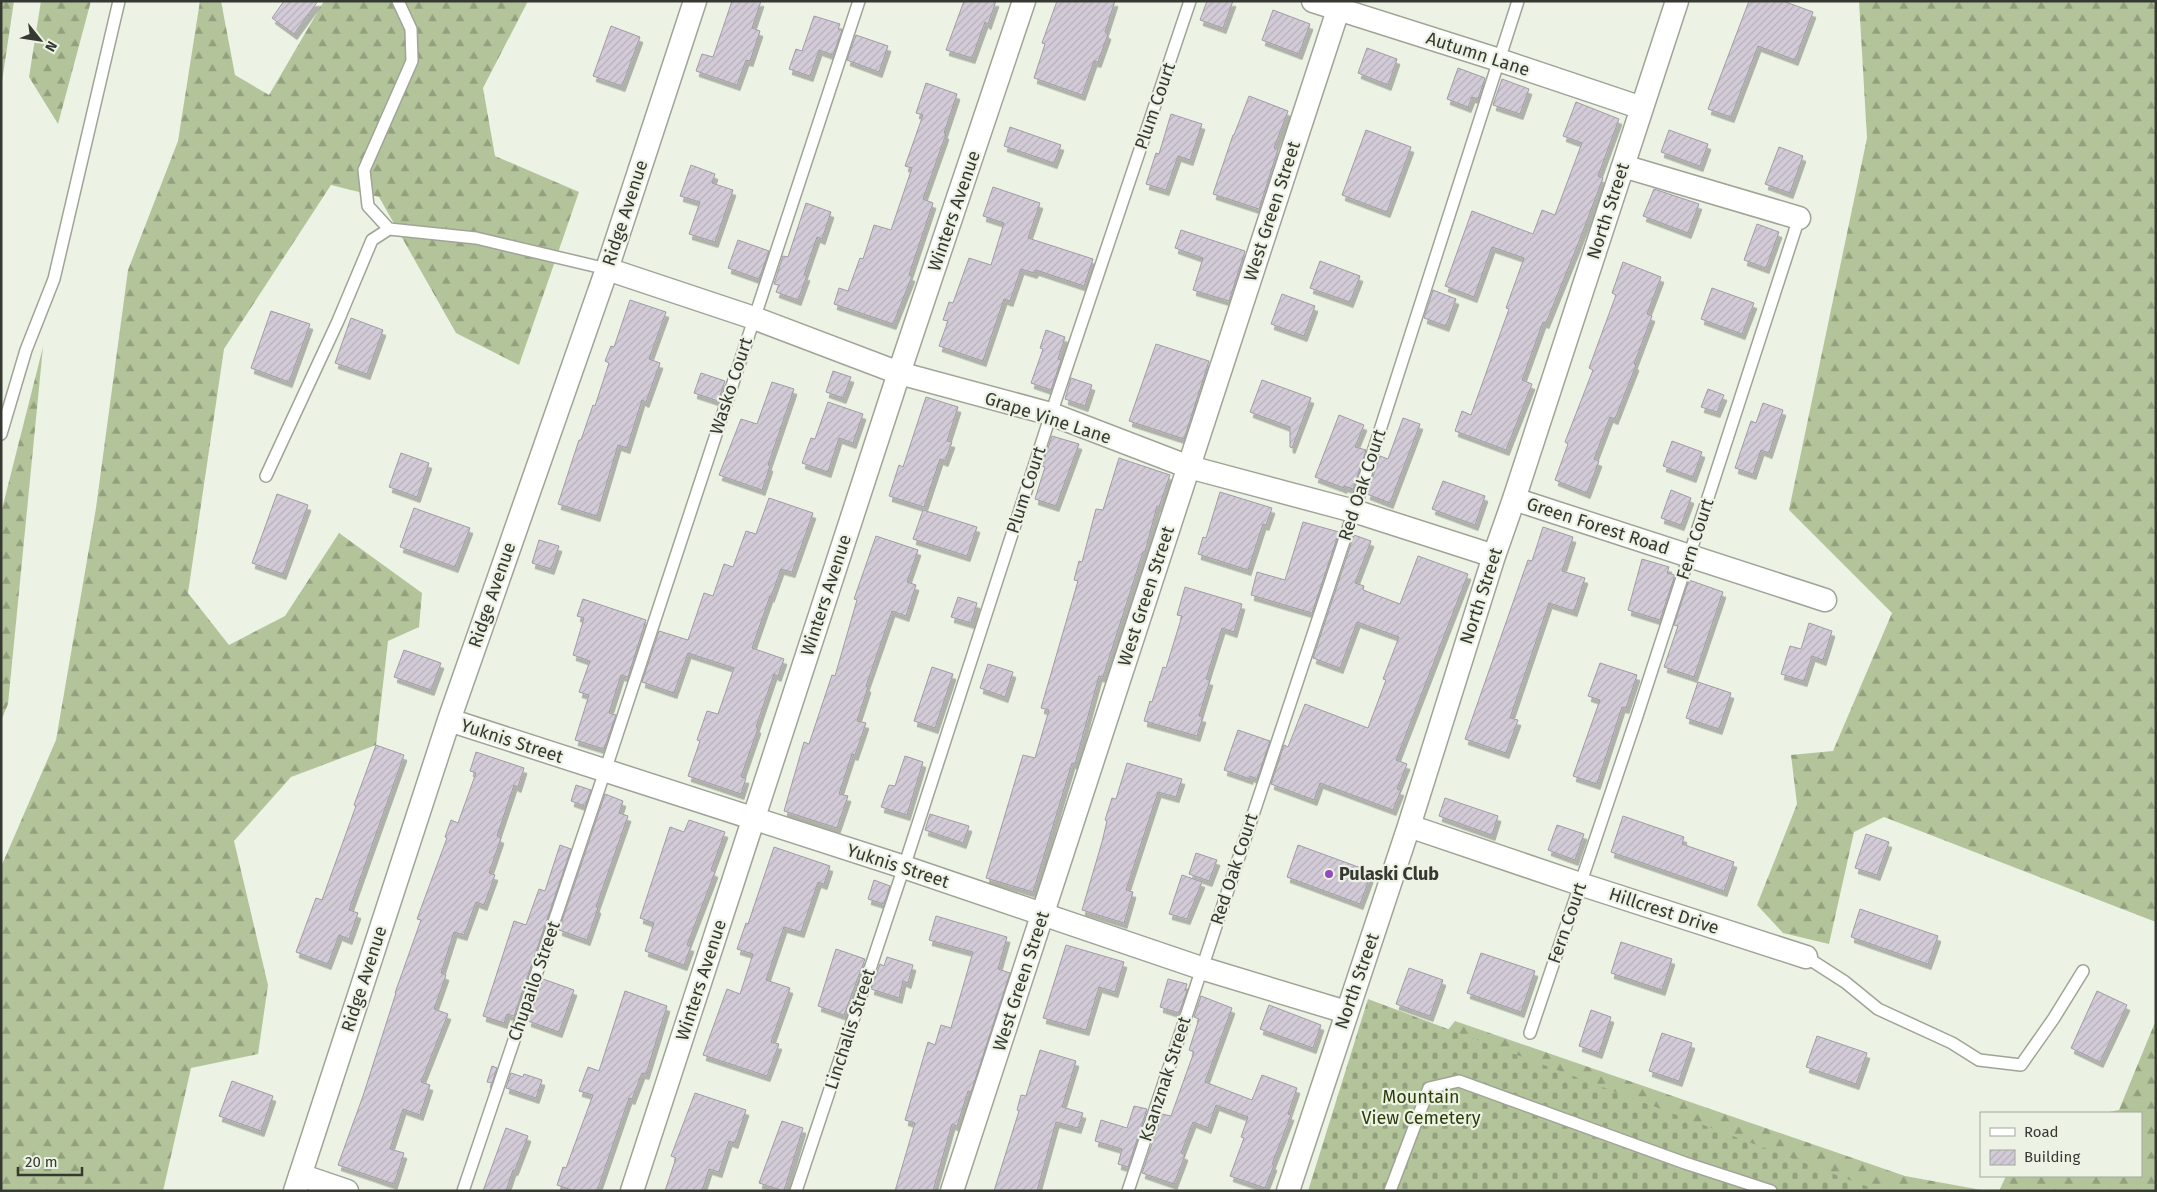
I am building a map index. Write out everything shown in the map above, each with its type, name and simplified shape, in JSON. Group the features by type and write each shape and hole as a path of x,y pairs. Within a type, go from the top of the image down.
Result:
{"street":[{"name":"Ridge Avenue","path":"297,1183 449,720 607,269 695,1"},
{"name":"Winters Avenue","path":"632,1191 899,373 1024,1"},
{"name":"Autumn Lane","path":"1313,1 1340,5 1642,108"},
{"name":"North Street","path":"1288,1191 1409,826 1494,556 1677,1"},
{"name":"West Green Street","path":"952,1191 1340,5"},
{"name":"Fern Court","path":"1623,166 1799,218"},
{"name":"Grape Vine Lane","path":"607,269 754,318 899,373 1050,414 1189,467 1354,511 1494,556"},
{"name":"Green Forest Road","path":"1514,499 1825,600"},
{"name":"Yuknis Street","path":"449,720 904,867 1201,968 1346,1012"},
{"name":"Hillcrest Drive","path":"1409,826 1806,957"},
{"path":"297,1183 347,1191"}],"lane":[{"path":"1,434 26,350 54,279 119,1"},
{"path":"389,229 368,206 364,170 412,61 411,29 398,1"},
{"name":"Wasko Court","path":"605,771 859,1"},
{"name":"Plum Court","path":"904,867 1050,414 1190,1"},
{"name":"Red Oak Court","path":"1201,968 1354,511 1518,1"},
{"name":"Fern Court","path":"1530,1033 1799,218"},
{"path":"266,476 338,321 372,240 389,229 476,238 607,269"},
{"name":"Chupailo Street","path":"463,1191 605,771"},
{"name":"Linchalis Street","path":"796,1191 904,867"},
{"path":"1806,957 1845,982 1878,1009 1952,1043 1979,1060 2021,1064 2054,1018 2083,971"},
{"name":"Ksanznak Street","path":"1128,1191 1201,968"},
{"path":"1390,1191 1429,1088 1459,1081 1685,1163 1771,1191"}],"green space":[{"path":"1,1 14,1 1,88"},
{"path":"41,1 91,1 58,124 29,77"},
{"path":"200,1 221,1 235,75 269,95 324,1 528,1 483,88 495,156 579,192 519,365 456,333 379,197 331,185 224,349 188,593 229,645 285,616 339,533 422,593 419,627 388,641 376,745 291,777 234,841 268,985 258,1054 191,1068 163,1191 1,1191 1,867 56,740 96,508 128,270 178,141"},
{"path":"1859,1 2156,1 2156,922 1884,817 1854,832 1829,944 1783,933 1757,905 1797,804 1791,755 1833,751 1892,613 1789,510 1867,138"},
{"path":"43,347 8,704 1,721 1,513"},
{"name":"Mountain View Cemetery","path":"1368,999 1879,1191 1308,1191"},
{"path":"2156,1020 2156,1191 1999,1191 2006,1177 2142,1177 2142,1112 2109,1112 2119,1110"},
{"path":"1455,1021 1905,1176 1987,1191 1815,1191 1436,1045"}],"building":[{"path":"284,1 318,1 294,34 272,18"},
{"path":"732,1 761,1 752,28 760,31 750,61 746,60 737,85 696,71 702,54 713,57"},
{"path":"964,1 996,1 988,24 985,22 972,58 946,50"},
{"path":"1057,1 1115,1 1105,32 1108,34 1098,62 1094,61 1082,95 1034,78 1045,44 1042,43"},
{"path":"1207,1 1233,1 1223,28 1200,20"},
{"path":"1749,1 1783,1 1813,12 1795,60 1758,46 1731,117 1708,109"},
{"path":"1273,10 1310,24 1299,54 1262,40"},
{"path":"814,16 840,24 838,29 842,30 833,55 819,50 810,76 789,69 796,49 802,51"},
{"path":"611,26 640,37 622,86 593,76"},
{"path":"856,35 888,46 879,72 847,60"},
{"path":"1367,48 1397,59 1388,85 1358,73"},
{"path":"1458,68 1485,78 1478,99 1472,97 1468,107 1447,99"},
{"path":"1502,79 1529,89 1520,114 1493,105"},
{"path":"926,83 957,94 944,133 946,134 923,199 933,203 909,275 912,276 893,324 834,304 839,288 848,291 860,258 863,259 874,225 891,230 912,168 905,166 923,115 916,113"},
{"path":"1249,96 1288,111 1274,148 1278,149 1259,209 1213,194 1233,135"},
{"path":"1576,102 1619,119 1598,176 1603,178 1546,323 1543,322 1522,380 1532,384 1506,450 1455,431 1462,411 1471,415 1509,309 1506,308 1524,258 1492,247 1474,297 1445,286 1472,211 1533,234 1542,210 1555,215 1582,143 1563,136"},
{"path":"1171,114 1202,124 1190,160 1178,156 1166,190 1146,184 1156,153 1159,154"},
{"path":"1010,127 1061,145 1054,163 1004,146"},
{"path":"1366,130 1411,147 1387,212 1342,195"},
{"path":"1669,130 1708,144 1700,166 1661,152"},
{"path":"1779,147 1803,156 1790,193 1765,184"},
{"path":"691,165 715,174 712,183 733,190 715,242 689,234 700,202 680,196"},
{"path":"993,187 1040,203 1028,238 1093,259 1084,286 1036,270 1034,273 1021,269 1010,301 1004,299 983,361 939,346 948,321 943,320 949,302 953,303 969,258 991,265 1004,223 983,216"},
{"path":"1654,189 1699,204 1688,233 1643,216"},
{"path":"806,203 831,212 822,239 817,237 798,300 776,292 779,285 774,284 783,256 788,257"},
{"path":"1757,224 1779,232 1766,268 1744,260"},
{"path":"1181,230 1245,251 1229,301 1193,290 1203,258 1175,248"},
{"path":"738,240 769,251 759,279 728,268"},
{"path":"1320,261 1360,276 1350,302 1310,288"},
{"path":"1623,262 1661,277 1647,314 1652,316 1634,364 1636,365 1615,419 1610,417 1594,459 1599,461 1587,493 1555,480 1568,444 1565,442 1593,370 1589,368 1616,295 1612,293"},
{"path":"1712,288 1754,303 1742,334 1701,319"},
{"path":"1433,290 1456,299 1446,326 1424,318"},
{"path":"1282,294 1315,306 1304,336 1271,324"},
{"path":"630,300 666,312 649,359 660,363 646,402 642,400 627,448 618,445 597,516 558,504 579,440 581,440 593,405 595,406 609,363 605,361 611,346 614,347"},
{"path":"271,311 310,324 289,382 251,368"},
{"path":"351,318 383,330 367,374 335,363"},
{"path":"1046,330 1065,337 1058,359 1061,360 1051,390 1031,383 1043,349 1040,348"},
{"path":"1156,344 1209,361 1184,439 1129,421"},
{"path":"833,371 851,377 843,398 826,392"},
{"path":"701,373 725,381 718,401 694,393"},
{"path":"1071,378 1092,385 1085,406 1065,399"},
{"path":"1262,380 1311,398 1292,448 1290,447 1290,427 1250,412"},
{"path":"772,382 794,389 768,465 770,466 762,490 719,475 741,419 757,424"},
{"path":"1708,389 1724,395 1717,412 1701,407"},
{"path":"926,397 958,407 947,441 952,442 945,461 940,459 924,507 889,496 899,465 903,467"},
{"path":"828,402 863,414 853,443 839,438 828,472 802,463 811,438 815,439"},
{"path":"1763,403 1783,410 1769,453 1761,450 1753,474 1735,468 1751,421 1756,423"},
{"path":"1339,415 1364,425 1355,447 1366,450 1353,489 1344,486 1344,488 1315,477"},
{"path":"1403,418 1420,424 1390,503 1367,494 1380,456 1388,459"},
{"path":"1052,436 1079,444 1056,506 1035,499 1045,467 1042,466"},
{"path":"1672,441 1702,452 1693,477 1663,466"},
{"path":"401,453 429,463 417,497 389,487"},
{"path":"1119,458 1170,475 1159,507 1157,506 1145,552 1143,552 1103,677 1099,676 1075,764 1072,763 1033,892 986,878 1023,755 1035,758 1049,710 1041,708 1078,581 1074,580 1079,561 1082,562 1096,509 1103,510"},
{"path":"1443,481 1485,496 1475,525 1432,509"},
{"path":"1671,490 1691,498 1681,525 1661,518"},
{"path":"1220,492 1272,508 1266,525 1263,524 1248,570 1198,554 1203,537 1206,538"},
{"path":"277,494 308,505 283,574 252,563"},
{"path":"769,498 813,513 792,572 781,569 752,648 784,659 778,676 774,674 756,727 758,728 741,777 746,778 741,794 688,776 700,741 697,740 707,711 718,714 734,668 688,653 674,693 642,682 659,631 688,640 704,593 713,596 724,564 733,567 746,531 756,534"},
{"path":"414,508 470,528 455,567 400,547"},
{"path":"923,510 977,527 967,556 913,539"},
{"path":"1303,522 1339,532 1312,613 1251,595 1257,572 1285,580"},
{"path":"1543,527 1573,537 1562,571 1585,578 1574,611 1549,603 1510,718 1518,720 1506,753 1465,739 1528,560 1532,561"},
{"path":"1354,535 1371,541 1355,583 1364,586 1363,590 1400,604 1418,556 1468,574 1396,760 1407,764 1397,789 1401,790 1393,810 1320,783 1314,800 1271,784 1284,745 1288,747 1305,704 1368,728 1386,680 1383,679 1399,637 1357,622 1340,668 1313,658"},
{"path":"876,536 918,550 907,582 916,585 906,616 892,611 866,686 868,687 857,721 866,723 855,755 852,754 839,794 848,796 837,828 784,811 804,742 809,744 832,675 835,676 857,600 854,599"},
{"path":"539,540 559,546 551,569 532,563"},
{"path":"1642,559 1669,567 1667,573 1675,575 1660,620 1628,610"},
{"path":"1689,580 1723,592 1694,677 1664,667 1678,626 1674,625"},
{"path":"1185,587 1242,604 1234,632 1222,628 1206,679 1210,680 1199,716 1203,717 1197,736 1144,721 1163,667 1166,668 1182,616 1177,615"},
{"path":"958,597 977,603 971,623 951,617"},
{"path":"583,599 646,620 628,677 621,675 609,713 616,715 604,749 575,740 589,695 579,692 590,661 573,655 584,618 577,616"},
{"path":"1809,623 1832,631 1823,660 1812,656 1804,681 1781,674 1790,646 1801,649"},
{"path":"404,650 441,663 431,690 394,677"},
{"path":"1600,663 1637,675 1626,708 1622,707 1597,784 1573,776 1600,700 1588,696"},
{"path":"988,664 1013,672 1005,697 980,688"},
{"path":"932,667 953,674 935,728 914,721"},
{"path":"1698,682 1731,693 1719,729 1686,718"},
{"path":"1238,730 1270,741 1257,779 1250,776 1250,779 1224,770"},
{"path":"376,745 404,755 349,910 358,913 349,939 339,935 328,964 296,952 316,898 322,900"},
{"path":"476,752 524,768 518,787 514,785 497,836 501,838 489,873 495,875 484,905 476,902 464,935 454,932 441,973 446,975 434,1009 448,1014 421,1082 430,1085 420,1115 403,1109 390,1149 404,1153 394,1184 338,1165 363,1096 395,993 421,920 417,919 447,838 445,837 451,820 458,823 476,773 470,771"},
{"path":"905,756 923,762 907,815 881,807 889,785 895,786"},
{"path":"1127,763 1182,779 1176,797 1158,792 1126,890 1133,892 1124,923 1082,910 1102,842 1107,821 1105,820 1112,798 1116,799"},
{"path":"576,785 591,790 585,806 571,801"},
{"path":"605,794 623,801 619,813 628,816 596,907 598,908 587,940 559,930"},
{"path":"1445,798 1498,816 1492,835 1439,816"},
{"path":"930,814 969,826 963,843 925,830"},
{"path":"1623,816 1684,837 1682,844 1734,862 1724,891 1611,852"},
{"path":"689,820 725,832 711,870 715,872 687,945 691,946 684,965 645,951 654,923 640,918 670,827 684,832"},
{"path":"1557,825 1584,834 1575,860 1548,850"},
{"path":"1866,834 1889,842 1877,875 1855,868"},
{"path":"560,845 571,849 514,1016 507,1014 504,1023 483,1016 514,921 526,925 539,889 545,891"},
{"name":"Pulaski Club","path":"1298,845 1372,872 1360,904 1287,877"},
{"path":"774,847 830,866 824,884 818,882 801,932 784,927 766,980 790,988 771,1042 779,1044 767,1076 703,1055 727,989 740,994 753,954 737,949 746,923 748,924"},
{"path":"1196,853 1217,860 1209,881 1189,874"},
{"path":"1182,875 1202,882 1187,919 1169,914"},
{"path":"874,880 890,886 884,904 868,899"},
{"path":"1860,909 1938,936 1928,964 1851,937"},
{"path":"936,916 1007,937 998,969 1010,973 971,1092 968,1091 957,1126 952,1124 933,1191 895,1191 915,1123 905,1120 928,1042 935,1045 941,1025 951,1028 973,952 929,940"},
{"path":"1621,942 1672,959 1662,990 1611,973"},
{"path":"1066,945 1124,962 1115,992 1099,987 1086,1030 1043,1018"},
{"path":"836,949 865,959 844,1015 818,1006"},
{"path":"1481,953 1535,971 1521,1012 1467,993"},
{"path":"887,957 913,965 908,983 903,981 899,998 871,989 880,964 884,966"},
{"path":"1409,968 1443,980 1430,1016 1396,1004"},
{"path":"543,979 574,990 559,1032 528,1021"},
{"path":"1168,979 1187,984 1185,990 1187,991 1179,1013 1160,1007"},
{"path":"625,991 667,1006 646,1074 642,1073 632,1099 629,1098 597,1191 575,1191 557,1185 563,1167 566,1168 593,1095 579,1091 588,1067 599,1071"},
{"path":"2097,991 2127,1005 2100,1062 2071,1048"},
{"path":"1201,996 1232,1008 1205,1082 1252,1100 1262,1075 1297,1088 1288,1114 1291,1115 1265,1188 1230,1176 1244,1138 1241,1137 1248,1117 1216,1105 1208,1128 1193,1122 1181,1153 1185,1155 1174,1184 1142,1173 1162,1114 1171,1116 1194,1052 1189,1050 1199,1019 1194,1017"},
{"path":"1269,1005 1321,1025 1313,1048 1260,1029"},
{"path":"1591,1010 1611,1017 1599,1053 1579,1046"},
{"path":"1662,1033 1692,1043 1679,1081 1649,1071"},
{"path":"1817,1036 1867,1053 1856,1084 1806,1067"},
{"path":"1040,1050 1076,1061 1062,1107 1083,1113 1078,1128 1056,1122 1037,1191 994,1191 1019,1111 1017,1110 1021,1095 1026,1096"},
{"path":"492,1066 497,1068 492,1083 487,1082"},
{"path":"511,1073 523,1077 524,1074 542,1080 536,1098 506,1088"},
{"path":"232,1081 273,1096 261,1131 219,1116"},
{"path":"695,1093 746,1110 735,1143 729,1141 719,1172 709,1169 702,1191 665,1191 676,1158 671,1156"},
{"path":"1134,1106 1147,1109 1128,1167 1118,1164 1122,1149 1095,1141 1101,1120 1127,1128"},
{"path":"782,1121 803,1128 784,1191 759,1183"},
{"path":"506,1128 528,1136 506,1191 483,1191"}],"place":[{"name":"Pulaski Club","path":"1329,874"}]}
